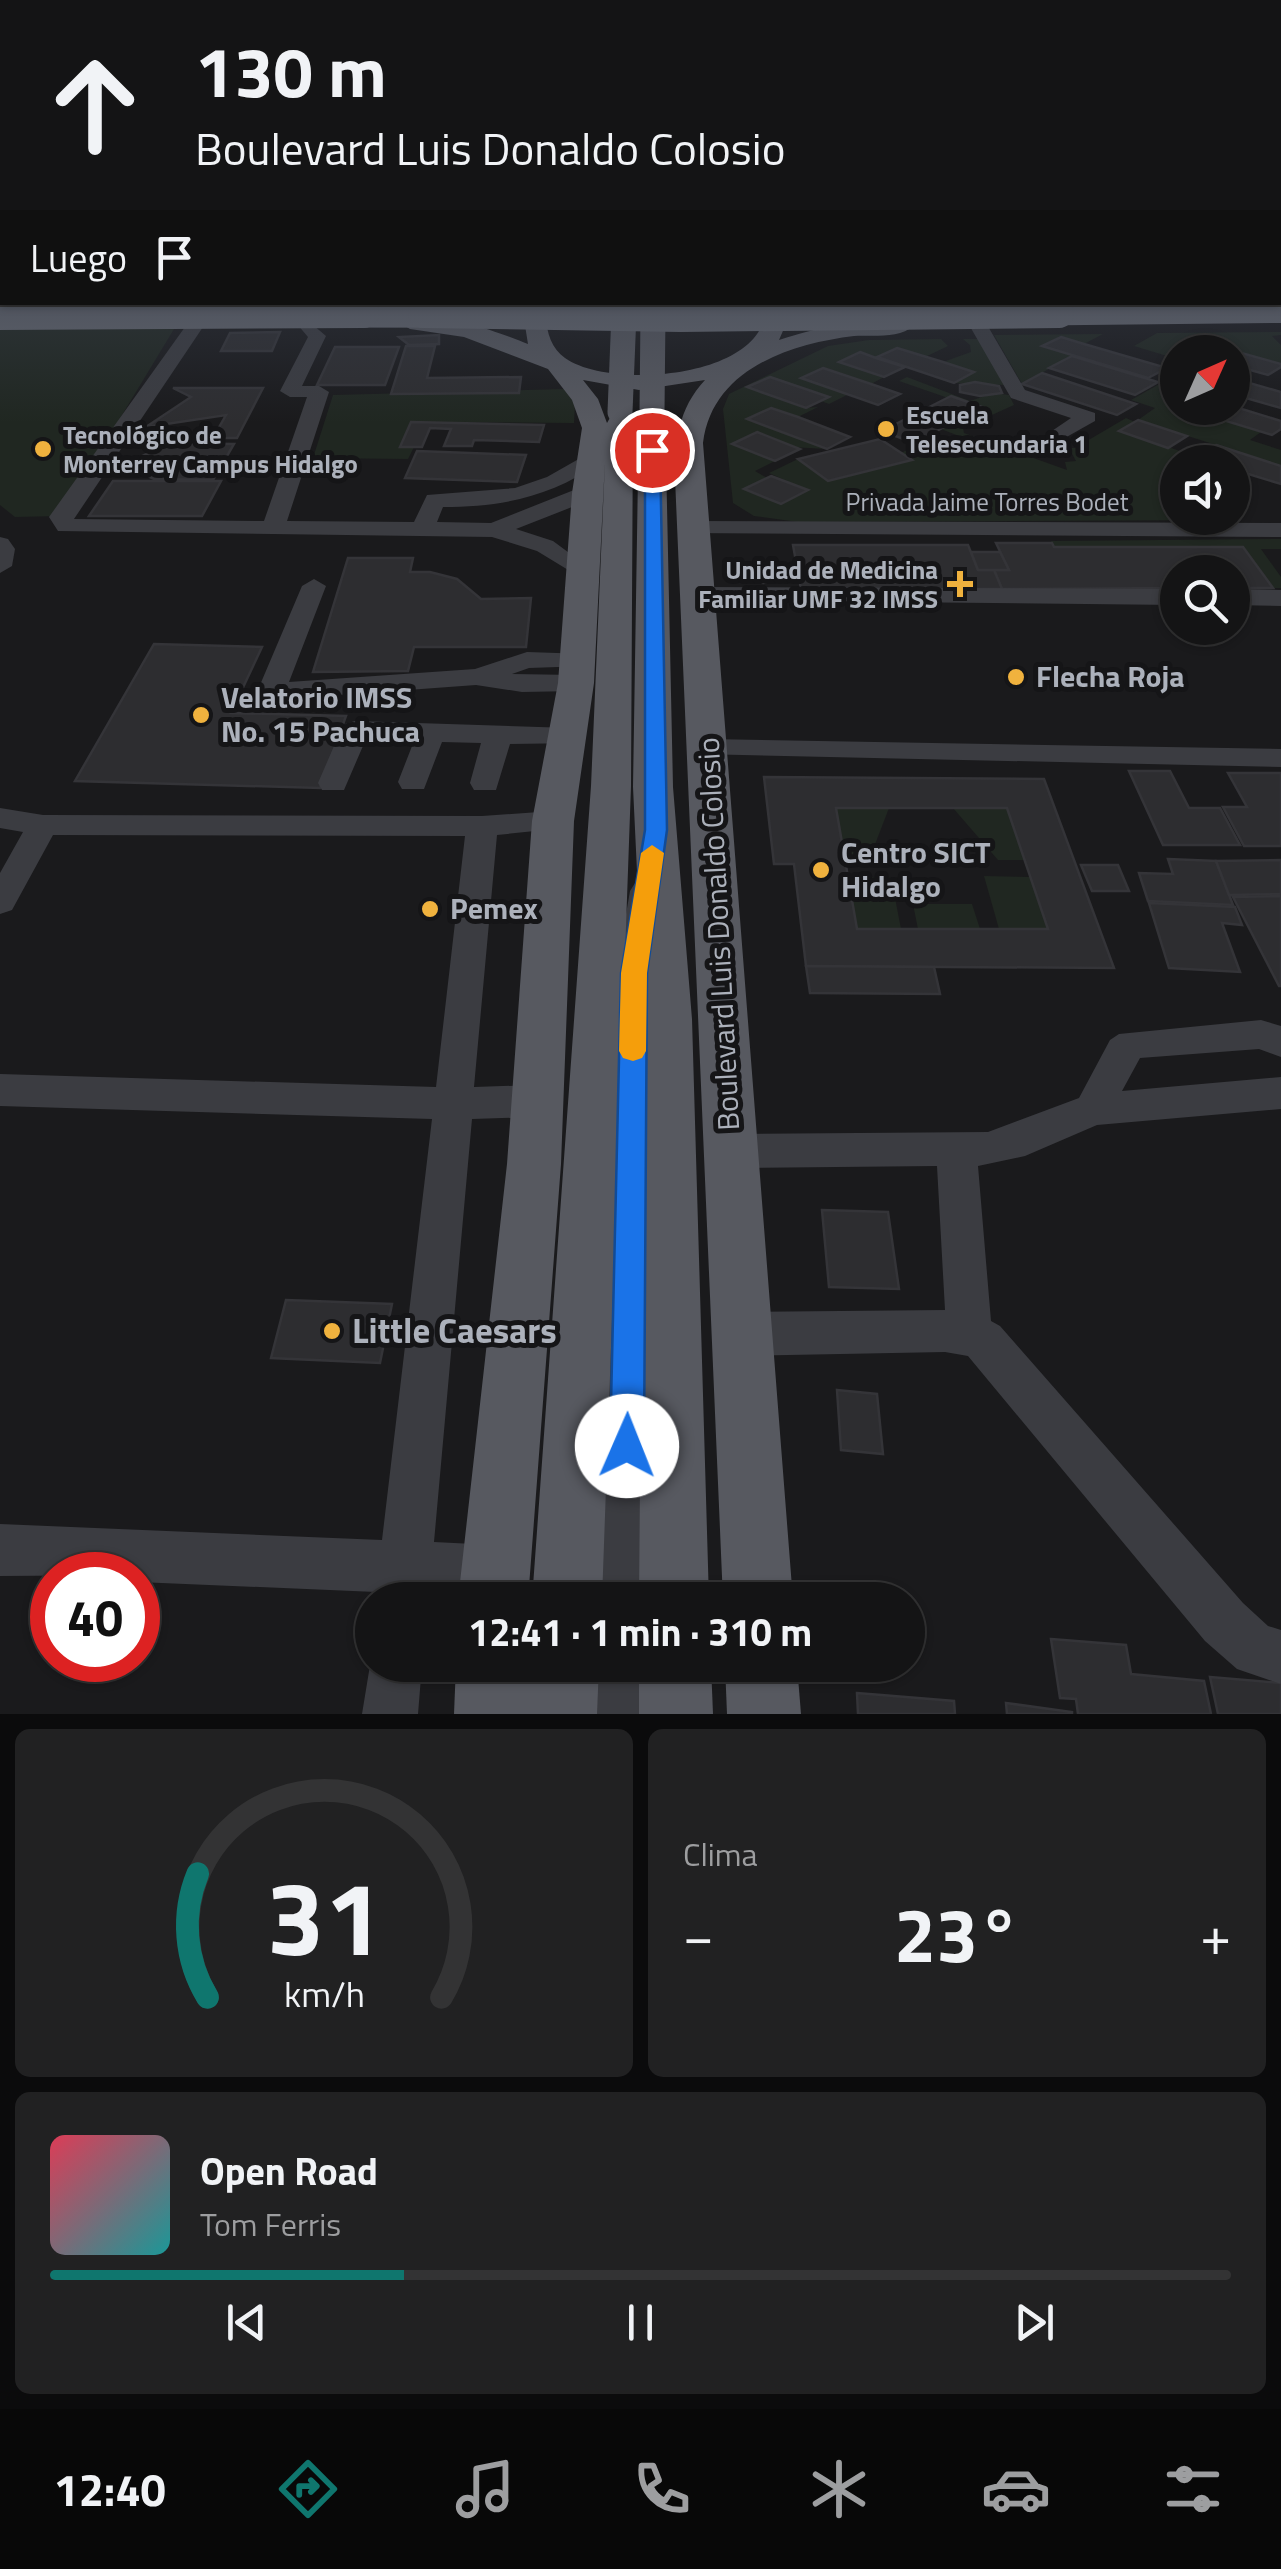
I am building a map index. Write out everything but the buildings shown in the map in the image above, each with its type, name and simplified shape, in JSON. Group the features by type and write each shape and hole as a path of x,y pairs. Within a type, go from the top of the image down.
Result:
{"highway":[{"path":"0,315 408,313 648,317 1281,311"}],"main road":[{"path":"0,324 482,322 504,314 505,305"},
{"path":"494,1582 534,1164 552,839 577,671 593,443 585,399 538,340 536,305"},
{"name":"Boulevard Luis Donaldo Colosio","path":"625,305 632,786 656,830 668,1019 674,1582"},
{"name":"Boulevard Luis Donaldo Colosio","path":"568,1582 599,1017 632,786 653,305"},
{"path":"593,443 611,414 638,406 667,408 691,427 710,390 776,326 776,305"},
{"path":"814,305 818,318 834,324 904,326"},
{"path":"416,322 477,331 587,375 638,382 688,379 821,334 904,326 1281,322"},
{"name":"Boulevard Luis Donaldo Colosio","path":"691,427 692,528 713,820 757,1582"},
{"path":"662,931 713,820"},
{"path":"552,839 599,1017"},
{"path":"491,1714 492,1682"},
{"path":"560,1714 562,1682"},
{"path":"675,1682 676,1714"},
{"path":"763,1682 764,1714"}],"street":[{"path":"977,323 1018,394 1088,417 1056,435"},
{"path":"196,324 61,517 66,526 494,530 545,546 582,572"},
{"path":"272,529 319,392 290,391 317,336 306,324"},
{"path":"424,527 434,500 511,497 565,479 593,443"},
{"path":"494,530 587,493"},
{"name":"Privada Jaime Torres Bodet","path":"692,528 1281,530"},
{"path":"0,544 0,566"},
{"path":"314,586 272,692 476,677 522,684 577,671"},
{"path":"697,595 1160,597"},
{"path":"1250,598 1281,598"},
{"path":"333,784 355,730 570,736"},
{"path":"412,782 430,733"},
{"path":"485,783 498,735"},
{"path":"708,748 1281,758"},
{"path":"0,818 43,825 482,826 552,839"},
{"path":"0,902 43,825"},
{"path":"404,1582 482,826"},
{"path":"625,1582 634,973 656,830"},
{"path":"1093,1108 1117,1060 1132,1044 1261,1034 1281,1042"},
{"path":"0,1090 454,1104 536,1101"},
{"path":"732,1151 956,1149 1011,1144 1093,1108 1281,1094"},
{"path":"956,1149 969,1334"},
{"path":"742,1334 945,1331 969,1334 984,1341 1224,1622 1246,1644 1268,1657 1281,1658"},
{"path":"0,1550 369,1582"},
{"path":"390,1714 393,1682"},
{"path":"624,1682 624,1714"}],"shaded area":[{"name":"Tecnológico de Monterrey Campus Hidalgo","path":"0,329 174,329 61,516 15,517 0,505"},
{"path":"1281,332 1272,336 1281,345 1281,364 1250,355 1250,335 1160,335 1160,354 1134,346 1157,333"},
{"path":"1103,334 1084,344 1061,337 1042,346 1072,356 1022,384 994,335"},
{"path":"941,339 948,346 925,357 897,348 876,358 860,352 841,362 884,377 871,384 823,368 803,377 849,394 829,404 821,401 827,397 771,377 749,386 806,408 818,407 798,417 771,408 748,419 827,449 734,444 775,461 755,471 767,478 746,489 781,504 807,490 769,473 798,459 829,481 911,461 901,453 931,438 966,450 959,436 941,429 948,398 899,381 907,377 970,401 994,393 1009,395 1014,405 963,428 964,433 1067,470 1065,462 1076,461 1069,448 1126,418 1135,422 1120,431 1162,445 1160,520 798,522 754,516 733,503 723,409 729,394 828,346 869,340"},
{"path":"963,339 980,339 1004,385 954,383 973,372 943,362 971,352"},
{"path":"1160,384 1160,425 1239,425 1261,432 1250,440 1281,450 1281,466 1250,456 1250,445 1216,445 1138,420 1155,408 1131,400"},
{"path":"564,389 575,404 574,423 412,422 402,447 414,447 408,459 313,458 333,395"},
{"path":"1281,539 1281,549 1261,549 1281,577 1281,588 1273,588 1243,547 1054,547 1051,541"},
{"path":"836,808 889,808 869,860 845,860"},
{"path":"953,808 1007,808 1024,860 998,860"},
{"path":"984,876 1030,877 1048,929 999,929"},
{"path":"848,877 891,877 901,929 857,929"},
{"path":"913,904 972,904 980,929 918,929"}],"slow traffic":[{"path":"633,1051 634,973 652,853"}],"place":[{"name":"Escuela Telesecundaria 1","path":"886,429"},
{"name":"Tecnológico de Monterrey Campus Hidalgo","path":"43,449"},
{"name":"Unidad de Medicina Familiar UMF 32 IMSS","path":"960,584"},
{"name":"Flecha Roja","path":"1016,677"},
{"name":"Velatorio IMSS No. 15 Pachuca","path":"201,715"},
{"name":"Centro SICT Hidalgo","path":"821,870"},
{"name":"Pemex","path":"430,909"},
{"name":"Little Caesars","path":"332,1331"}],"route":[{"path":"627,1446 634,973 656,830 652,450"}]}
